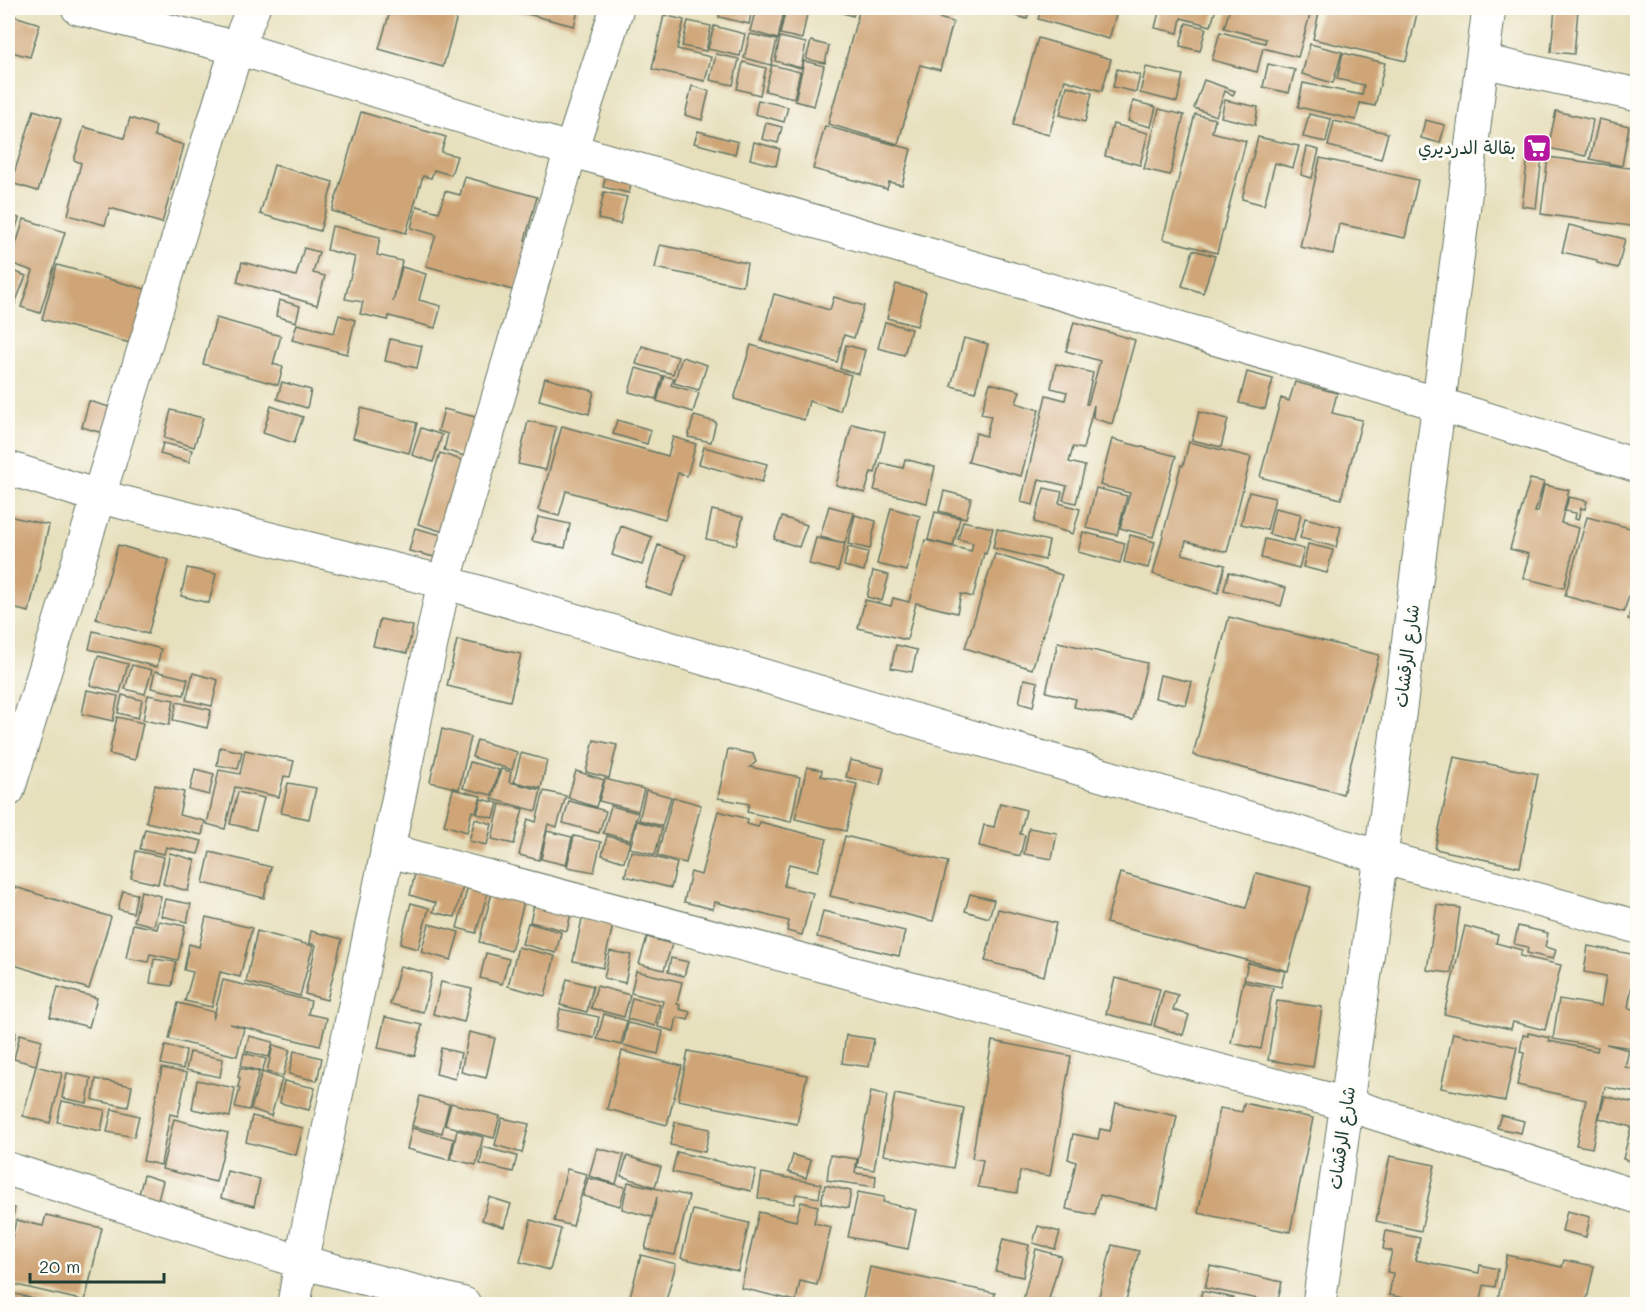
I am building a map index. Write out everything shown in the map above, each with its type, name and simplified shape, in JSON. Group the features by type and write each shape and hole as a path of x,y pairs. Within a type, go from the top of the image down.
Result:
{"street":[{"path":"78,8 237,48 571,150 1439,404 1638,466"},
{"path":"8,790 237,48 253,8"},
{"path":"294,1305 301,1262 444,582 571,150 617,8"},
{"name":"شارع الرقشات","path":"1319,1305 1381,857 1489,8"},
{"path":"1482,61 1638,95"},
{"path":"8,468 98,496 444,582 1381,857 1638,927"},
{"path":"387,850 1346,1104 1638,1197"},
{"path":"8,1169 301,1262 464,1305"}],"building":[{"path":"391,8 440,8 458,13 443,67 379,49"},
{"path":"504,8 579,8 574,26"},
{"path":"721,8 752,8 749,24 719,17"},
{"path":"756,8 784,11 778,39 750,31"},
{"path":"826,8 856,8 853,16"},
{"path":"860,8 903,8 953,22 940,70 920,65 898,144 828,124"},
{"path":"990,8 1030,8 1027,19"},
{"path":"1042,8 1118,8 1109,39 1038,19"},
{"path":"1160,8 1216,8 1211,26 1181,18 1178,33 1155,28"},
{"path":"1230,8 1312,8 1298,57 1263,48 1257,72 1212,60 1220,32 1265,43 1266,39 1224,28"},
{"path":"1320,8 1418,9 1406,61 1313,39"},
{"path":"1555,8 1578,10 1574,54 1551,52"},
{"path":"786,9 807,14 802,39 780,34"},
{"path":"8,14 40,24 30,57 8,51"},
{"path":"664,15 684,20 677,49 711,57 705,81 652,69"},
{"path":"688,21 711,26 706,51 682,46"},
{"path":"1186,23 1206,28 1200,51 1180,46"},
{"path":"714,26 745,34 740,56 708,49"},
{"path":"750,34 777,40 771,65 744,58"},
{"path":"780,37 806,43 801,68 775,61"},
{"path":"1038,38 1111,59 1102,91 1065,80 1049,135 1013,125"},
{"path":"811,41 829,46 825,63 806,59"},
{"path":"1310,44 1342,52 1333,83 1302,74"},
{"path":"1343,53 1385,63 1375,106 1360,103 1356,120 1298,107 1303,83 1362,95 1364,85 1337,79"},
{"path":"716,54 739,59 733,85 710,80"},
{"path":"804,61 824,66 814,106 795,101"},
{"path":"743,62 766,68 760,95 737,89"},
{"path":"1268,64 1295,70 1289,93 1263,87"},
{"path":"772,65 800,72 794,98 765,91"},
{"path":"1146,67 1183,75 1177,102 1140,93"},
{"path":"1117,69 1140,75 1136,92 1113,87"},
{"path":"1204,80 1235,91 1233,95 1225,91 1216,116 1194,108"},
{"path":"692,86 709,91 702,120 685,115"},
{"path":"1067,86 1092,93 1085,122 1060,115"},
{"path":"758,100 788,107 784,122 755,114"},
{"path":"1225,100 1258,107 1255,125 1221,117"},
{"path":"1133,101 1156,107 1151,127 1128,121"},
{"path":"1159,109 1184,115 1170,175 1144,169"},
{"path":"34,110 61,119 38,191 11,183"},
{"path":"1556,111 1593,120 1586,156 1548,148"},
{"path":"361,112 446,137 441,152 457,156 451,175 434,170 431,178 423,176 406,233 332,211"},
{"path":"1195,114 1215,119 1212,132 1246,141 1217,253 1163,239"},
{"path":"1309,114 1331,119 1326,142 1303,137"},
{"path":"130,118 156,126 154,136 184,145 162,223 110,208 105,225 68,215 81,163 74,160 84,127 124,138"},
{"path":"1599,119 1629,126 1622,166 1590,159"},
{"path":"1425,120 1445,125 1440,143 1421,138"},
{"path":"1334,121 1388,133 1381,159 1328,146"},
{"path":"766,123 782,127 778,143 762,139"},
{"path":"1113,124 1148,133 1140,165 1105,156"},
{"path":"825,126 911,149 902,185 889,182 887,189 813,169"},
{"path":"698,131 738,142 735,154 694,143"},
{"path":"1258,137 1299,146 1293,168 1275,163 1264,205 1242,199"},
{"path":"754,142 780,149 776,166 750,159"},
{"path":"1307,147 1319,150 1312,178 1301,175"},
{"path":"1528,155 1542,157 1536,208 1522,206"},
{"path":"1548,157 1638,169 1638,227 1541,214"},
{"path":"1320,158 1418,180 1405,238 1339,224 1333,254 1300,247"},
{"path":"274,165 333,182 320,231 260,214"},
{"path":"606,175 632,181 629,193 603,187"},
{"path":"465,177 537,197 525,240 530,242 516,291 426,266 436,235 411,228 417,206 439,212 445,191 460,195"},
{"path":"604,192 627,197 620,224 598,219"},
{"path":"8,215 19,218 8,254"},
{"path":"24,219 65,232 40,313 21,307 33,271 10,263"},
{"path":"1569,225 1625,239 1618,268 1597,263 1597,260 1562,252"},
{"path":"332,226 380,237 377,255 402,261 393,302 402,267 426,274 419,300 441,306 435,328 389,316 388,320 360,314 363,302 345,299 355,257 327,250"},
{"path":"660,245 747,263 743,286 655,268"},
{"path":"304,248 319,252 313,273 325,276 317,305 237,282 242,262 296,276"},
{"path":"1193,250 1215,256 1203,293 1182,286"},
{"path":"57,265 156,292 141,346 42,319"},
{"path":"8,269 26,276 8,321"},
{"path":"896,284 926,292 917,326 887,318"},
{"path":"774,294 830,310 834,297 864,306 854,338 844,335 837,362 761,341"},
{"path":"279,300 300,306 296,322 276,316"},
{"path":"339,315 355,320 347,354 292,340 297,324 334,333"},
{"path":"216,318 281,336 273,364 283,367 278,385 203,364"},
{"path":"885,322 911,329 904,355 878,348"},
{"path":"1074,322 1135,340 1112,424 1093,418 1094,405 1083,449 1073,447 1069,462 1085,466 1076,503 1063,500 1067,486 1039,479 1033,505 1021,502 1046,395 1065,400 1067,392 1051,388 1056,364 1093,373 1086,404 1088,404 1100,361 1066,351"},
{"path":"964,338 988,344 975,392 951,386"},
{"path":"390,339 422,346 417,368 385,361"},
{"path":"751,345 851,375 840,411 809,401 804,420 734,399"},
{"path":"846,345 865,350 859,374 840,369"},
{"path":"642,346 678,357 673,374 636,364"},
{"path":"682,357 707,365 699,390 674,383"},
{"path":"636,368 663,376 656,399 629,392"},
{"path":"1247,372 1273,379 1265,409 1239,403"},
{"path":"664,376 674,378 671,385 699,393 693,412 657,401"},
{"path":"545,378 594,391 589,414 539,400"},
{"path":"282,382 311,390 307,408 277,399"},
{"path":"1295,382 1337,393 1332,413 1362,420 1341,499 1260,477 1281,398 1289,401"},
{"path":"990,383 1020,391 1016,403 1039,410 1021,476 968,462 976,433 986,436 991,416 981,414"},
{"path":"89,401 116,409 109,435 82,427"},
{"path":"271,406 303,417 294,443 263,433"},
{"path":"361,408 417,423 409,453 353,438"},
{"path":"444,409 483,419 472,458 444,450 448,434 438,431"},
{"path":"171,410 203,418 194,447 164,438"},
{"path":"1199,412 1228,419 1221,447 1192,440"},
{"path":"694,416 716,422 711,442 688,437"},
{"path":"617,420 651,430 647,444 613,434"},
{"path":"528,421 556,427 546,470 518,464"},
{"path":"852,424 885,432 875,473 871,472 865,493 836,485"},
{"path":"562,426 668,456 673,437 696,444 687,476 678,473 665,519 566,491 559,516 538,510"},
{"path":"421,428 442,435 433,462 412,455"},
{"path":"1112,439 1176,456 1153,537 1120,528 1130,493 1100,485"},
{"path":"1189,442 1251,457 1227,552 1186,541 1182,554 1225,565 1218,593 1153,574"},
{"path":"163,443 192,450 189,462 160,454"},
{"path":"704,447 767,464 762,482 699,464"},
{"path":"440,453 468,462 444,532 418,524"},
{"path":"905,459 935,467 927,503 874,490 881,463 903,468"},
{"path":"1530,479 1544,482 1535,512 1538,512 1544,485 1569,490 1561,523 1579,528 1564,588 1523,578 1529,554 1510,549"},
{"path":"1044,488 1062,492 1059,503 1080,509 1073,534 1034,522"},
{"path":"1096,488 1127,496 1117,535 1086,528"},
{"path":"944,491 971,498 966,518 939,511"},
{"path":"1249,492 1275,498 1267,530 1241,524"},
{"path":"1569,497 1587,501 1585,509 1581,508 1578,520 1575,519 1576,513 1565,511"},
{"path":"829,506 854,513 845,543 820,537"},
{"path":"891,508 920,516 907,571 877,564"},
{"path":"1275,508 1301,514 1294,541 1269,534"},
{"path":"712,510 743,517 736,545 706,539"},
{"path":"935,512 960,518 953,546 928,540"},
{"path":"855,515 876,521 870,549 848,544"},
{"path":"8,516 49,525 29,612 8,607"},
{"path":"538,517 570,524 565,548 532,541"},
{"path":"782,517 807,525 799,547 774,539"},
{"path":"1587,517 1638,530 1638,565 1624,612 1565,596"},
{"path":"1305,518 1341,527 1336,547 1300,538"},
{"path":"963,521 993,528 973,597 961,594 957,613 916,603 907,640 858,628 865,600 891,606 893,598 909,602 925,540 971,551 973,543 958,539"},
{"path":"621,526 652,537 642,565 612,555"},
{"path":"415,528 445,536 439,558 409,551"},
{"path":"997,529 1049,541 1045,560 993,548"},
{"path":"1083,532 1125,543 1120,563 1078,552"},
{"path":"1130,535 1155,542 1148,568 1124,562"},
{"path":"816,538 845,544 838,571 809,564"},
{"path":"1265,539 1304,549 1299,568 1261,558"},
{"path":"1308,544 1333,550 1327,573 1303,567"},
{"path":"118,545 169,560 148,634 96,619"},
{"path":"658,545 686,555 672,596 645,587"},
{"path":"848,547 868,552 864,571 844,566"},
{"path":"995,554 1062,575 1032,669 965,648"},
{"path":"187,568 216,574 209,603 181,596"},
{"path":"873,571 889,575 882,601 867,597"},
{"path":"1229,572 1286,588 1281,606 1224,590"},
{"path":"1638,586 1638,621 1628,619"},
{"path":"1229,617 1379,655 1343,794 1193,755"},
{"path":"380,619 413,626 407,653 373,646"},
{"path":"93,631 161,649 157,667 89,649"},
{"path":"457,640 521,654 510,701 447,686"},
{"path":"1058,642 1147,663 1133,720 1074,707 1076,699 1046,692"},
{"path":"896,645 917,650 912,672 891,668"},
{"path":"98,656 128,664 120,693 90,685"},
{"path":"132,665 152,670 145,694 125,689"},
{"path":"155,671 188,679 184,695 151,688"},
{"path":"193,673 218,680 212,706 186,700"},
{"path":"1160,675 1192,682 1186,705 1155,698"},
{"path":"1024,679 1038,682 1033,707 1019,703"},
{"path":"87,690 118,696 113,721 82,714"},
{"path":"122,695 142,700 138,718 118,713"},
{"path":"148,695 174,700 169,725 143,720"},
{"path":"177,702 211,710 207,728 173,720"},
{"path":"117,717 143,723 135,760 109,754"},
{"path":"442,729 471,737 459,789 430,782"},
{"path":"477,740 517,752 512,770 472,757"},
{"path":"594,740 617,745 609,778 586,772"},
{"path":"220,747 242,752 238,769 217,765"},
{"path":"728,749 753,754 756,762 750,767 800,777 791,822 747,812 749,804 718,798"},
{"path":"245,750 294,761 290,777 284,776 279,797 235,787 225,829 207,824 219,770 240,774"},
{"path":"521,753 547,760 541,788 514,782"},
{"path":"1454,757 1538,774 1520,867 1435,849"},
{"path":"850,760 884,768 880,785 846,777"},
{"path":"470,762 499,770 492,795 463,788"},
{"path":"807,767 822,770 821,776 857,784 846,831 795,819"},
{"path":"195,769 214,774 209,795 190,790"},
{"path":"501,769 511,772 509,782 541,790 536,811 492,799"},
{"path":"576,771 604,780 596,807 568,798"},
{"path":"605,779 644,789 638,811 599,801"},
{"path":"288,783 316,788 309,819 281,813"},
{"path":"155,785 184,792 179,815 205,821 202,835 146,822"},
{"path":"453,789 481,796 476,812 472,811 467,832 444,825"},
{"path":"646,790 671,797 662,826 639,820"},
{"path":"544,791 566,796 557,827 548,824 539,860 519,855 528,819 536,822"},
{"path":"238,792 264,798 256,830 230,824"},
{"path":"673,797 701,805 686,863 657,856"},
{"path":"481,799 498,803 494,818 477,814"},
{"path":"569,801 606,811 599,833 563,823"},
{"path":"1000,803 1026,810 1020,834 1025,835 1020,856 979,846 984,825 994,827"},
{"path":"500,804 523,809 514,844 492,839"},
{"path":"611,806 638,813 630,840 603,833"},
{"path":"718,811 748,819 747,824 758,827 760,822 827,839 818,871 789,864 784,886 813,893 802,935 787,931 789,921 715,902 713,909 684,902 691,872 701,875"},
{"path":"475,819 492,824 487,845 469,841"},
{"path":"637,821 662,828 655,855 630,848"},
{"path":"1029,828 1057,833 1052,859 1024,854"},
{"path":"145,829 202,841 198,854 166,847 164,854 140,849"},
{"path":"547,831 572,837 566,865 541,859"},
{"path":"574,836 601,842 594,872 567,867"},
{"path":"607,836 630,842 624,862 602,855"},
{"path":"845,836 948,862 933,921 830,896"},
{"path":"136,851 164,857 158,884 131,878"},
{"path":"631,851 677,863 671,888 625,876"},
{"path":"210,852 271,867 264,898 203,883"},
{"path":"170,853 195,860 188,891 163,884"},
{"path":"415,873 463,886 455,917 433,912 436,903 410,895"},
{"path":"1120,873 1246,908 1256,873 1311,887 1288,971 1106,923"},
{"path":"468,886 488,892 476,933 457,928"},
{"path":"15,887 111,917 89,989 8,963 8,910"},
{"path":"123,891 137,894 133,913 118,909"},
{"path":"141,891 161,896 154,926 134,921"},
{"path":"492,893 524,902 511,951 479,942"},
{"path":"970,894 994,900 989,918 965,911"},
{"path":"165,899 191,904 187,922 161,916"},
{"path":"411,903 429,908 418,949 400,944"},
{"path":"534,904 571,913 567,931 530,922"},
{"path":"1437,905 1460,908 1451,973 1427,970"},
{"path":"998,909 1056,923 1044,976 985,961"},
{"path":"823,911 905,931 899,956 817,937"},
{"path":"206,917 252,928 240,977 220,972 212,1007 185,1001 193,972 184,970 189,944 199,947"},
{"path":"582,919 613,925 603,968 573,961"},
{"path":"159,921 185,926 178,960 150,954 148,962 126,958 133,924 157,929"},
{"path":"528,923 561,932 556,953 522,944"},
{"path":"429,924 459,932 451,960 421,952"},
{"path":"1465,926 1498,935 1496,943 1522,950 1520,956 1561,965 1545,1030 1513,1022 1511,1029 1444,1014"},
{"path":"1518,926 1548,933 1545,947 1556,950 1553,959 1527,953 1528,947 1514,944"},
{"path":"257,931 313,946 300,996 246,982"},
{"path":"311,931 342,939 327,1000 305,994 316,945 309,943"},
{"path":"647,937 672,944 664,970 639,964"},
{"path":"1588,946 1637,955 1628,1008 1638,1010 1632,1048 1606,1044 1629,1050 1625,1067 1638,1070 1638,1093 1605,1087 1592,1148 1576,1145 1586,1100 1517,1085 1524,1053 1520,1052 1523,1035 1528,1036 1528,1033 1550,1038 1549,1041 1597,1051 1598,1047 1553,1039 1559,999 1601,1006 1606,976 1584,972"},
{"path":"518,947 555,956 545,996 508,986"},
{"path":"610,951 631,955 625,983 604,978"},
{"path":"486,953 509,959 502,984 480,978"},
{"path":"671,958 688,962 684,976 668,972"},
{"path":"154,959 176,962 172,986 150,983"},
{"path":"1248,963 1285,971 1281,987 1244,980"},
{"path":"400,966 432,974 423,1012 390,1004"},
{"path":"636,971 682,982 677,1004 680,1005 679,1009 690,1012 688,1020 677,1017 674,1031 658,1027 663,1001 631,993"},
{"path":"1115,978 1160,989 1151,1025 1106,1014"},
{"path":"567,979 593,986 587,1012 560,1005"},
{"path":"223,980 311,1001 308,1014 327,1018 320,1046 230,1024 244,1028 237,1056 169,1039 178,1003 214,1012 213,1020"},
{"path":"441,982 472,989 464,1022 433,1014"},
{"path":"1243,982 1273,988 1261,1049 1231,1043"},
{"path":"597,986 630,995 624,1017 591,1008"},
{"path":"58,987 97,998 89,1027 50,1017"},
{"path":"1164,991 1178,995 1173,1010 1189,1015 1183,1035 1154,1026"},
{"path":"632,998 660,1005 655,1026 627,1019"},
{"path":"1277,1001 1322,1007 1313,1067 1268,1060"},
{"path":"560,1009 599,1017 594,1038 556,1030"},
{"path":"604,1014 627,1021 621,1045 597,1039"},
{"path":"385,1017 422,1025 415,1056 378,1048"},
{"path":"628,1023 663,1031 658,1054 623,1045"},
{"path":"8,1030 16,1033 10,1058 8,1057"},
{"path":"469,1032 495,1038 486,1078 461,1072"},
{"path":"1453,1033 1517,1047 1505,1101 1441,1088"},
{"path":"20,1034 42,1040 36,1065 14,1059"},
{"path":"846,1035 874,1039 869,1067 842,1063"},
{"path":"249,1036 273,1042 269,1057 245,1051"},
{"path":"992,1041 1071,1056 1050,1176 1020,1171 1017,1193 978,1187 983,1160 972,1158"},
{"path":"273,1045 290,1050 283,1076 267,1072"},
{"path":"165,1046 186,1050 183,1069 161,1064"},
{"path":"441,1048 461,1053 455,1079 436,1074"},
{"path":"294,1051 322,1058 317,1081 289,1074"},
{"path":"622,1051 682,1066 667,1125 607,1109"},
{"path":"688,1051 807,1075 797,1124 678,1100"},
{"path":"190,1052 223,1059 220,1077 186,1070"},
{"path":"244,1053 266,1059 262,1072 241,1066"},
{"path":"36,1066 62,1073 50,1123 23,1116"},
{"path":"162,1068 187,1073 178,1116 170,1114 161,1165 143,1161"},
{"path":"240,1068 259,1072 249,1110 235,1107 240,1088 238,1077"},
{"path":"262,1072 282,1079 271,1116 251,1109"},
{"path":"67,1073 91,1078 87,1103 62,1098"},
{"path":"96,1079 132,1086 128,1107 93,1100"},
{"path":"197,1080 235,1088 230,1117 192,1109"},
{"path":"284,1081 315,1088 309,1110 280,1103"},
{"path":"871,1091 887,1095 874,1170 857,1167"},
{"path":"895,1094 964,1108 953,1168 883,1155"},
{"path":"420,1096 449,1104 442,1133 412,1126"},
{"path":"1605,1096 1638,1104 1638,1163 1623,1159 1631,1127 1599,1118"},
{"path":"62,1101 105,1110 101,1131 57,1122"},
{"path":"451,1103 500,1116 494,1138 445,1125"},
{"path":"1116,1103 1177,1116 1158,1208 1100,1195 1095,1215 1066,1209 1076,1162 1068,1159 1073,1134 1098,1139 1100,1129 1110,1131"},
{"path":"1244,1103 1313,1118 1290,1232 1198,1213 1220,1108 1242,1112"},
{"path":"112,1109 139,1116 134,1137 107,1132"},
{"path":"1501,1115 1524,1121 1521,1133 1497,1128"},
{"path":"252,1116 303,1128 296,1155 246,1142"},
{"path":"502,1118 529,1124 522,1153 495,1145"},
{"path":"174,1119 228,1133 216,1182 162,1169"},
{"path":"675,1122 710,1129 705,1152 670,1145"},
{"path":"412,1128 454,1139 449,1160 407,1149"},
{"path":"457,1130 483,1137 476,1165 451,1159"},
{"path":"483,1147 517,1156 513,1172 480,1164"},
{"path":"597,1148 624,1155 616,1184 589,1176"},
{"path":"677,1152 756,1170 751,1191 672,1172"},
{"path":"793,1155 811,1160 806,1178 788,1172"},
{"path":"830,1155 857,1159 855,1173 876,1176 875,1187 827,1180"},
{"path":"627,1156 661,1167 655,1187 621,1176"},
{"path":"1390,1156 1435,1165 1421,1231 1376,1221"},
{"path":"567,1169 587,1174 573,1226 554,1221"},
{"path":"227,1171 260,1179 254,1206 221,1198"},
{"path":"762,1173 821,1184 819,1198 796,1194 794,1204 758,1198"},
{"path":"144,1175 163,1181 158,1200 139,1194"},
{"path":"588,1178 625,1187 620,1206 583,1196"},
{"path":"628,1182 689,1196 675,1255 645,1249 657,1197 652,1217 622,1209"},
{"path":"825,1185 851,1191 848,1208 821,1203"},
{"path":"858,1192 884,1197 883,1202 916,1210 908,1249 848,1237"},
{"path":"489,1197 511,1204 504,1227 482,1220"},
{"path":"801,1202 818,1206 814,1223 831,1227 817,1285 800,1281 796,1301 741,1288 759,1212 796,1221"},
{"path":"8,1206 15,1208 8,1237"},
{"path":"693,1210 749,1223 738,1271 681,1258"},
{"path":"1567,1211 1590,1217 1586,1237 1562,1231"},
{"path":"46,1215 102,1228 85,1301 8,1283 8,1256 16,1220 43,1226"},
{"path":"531,1220 561,1229 550,1270 520,1262"},
{"path":"1038,1226 1060,1232 1055,1249 1033,1243"},
{"path":"1386,1231 1420,1238 1415,1260 1479,1273 1480,1265 1498,1269 1495,1287 1484,1285 1480,1304 1437,1304 1389,1295 1393,1273 1387,1272 1392,1251 1383,1249"},
{"path":"1003,1239 1029,1245 1023,1277 995,1271"},
{"path":"1112,1245 1139,1251 1125,1304 1097,1304"},
{"path":"1036,1249 1061,1256 1049,1299 1070,1304 1022,1304"},
{"path":"641,1255 676,1264 665,1304 628,1304"},
{"path":"1507,1255 1562,1267 1564,1260 1594,1266 1586,1304 1497,1304"},
{"path":"1210,1266 1282,1282 1277,1303 1205,1288"},
{"path":"870,1267 995,1293 993,1304 862,1304"},
{"path":"1202,1291 1234,1298 1232,1304 1199,1304"},
{"path":"8,1292 53,1304 8,1304"}],"place":[{"name":"بقالة الدرديري","path":"1537,148"}]}
